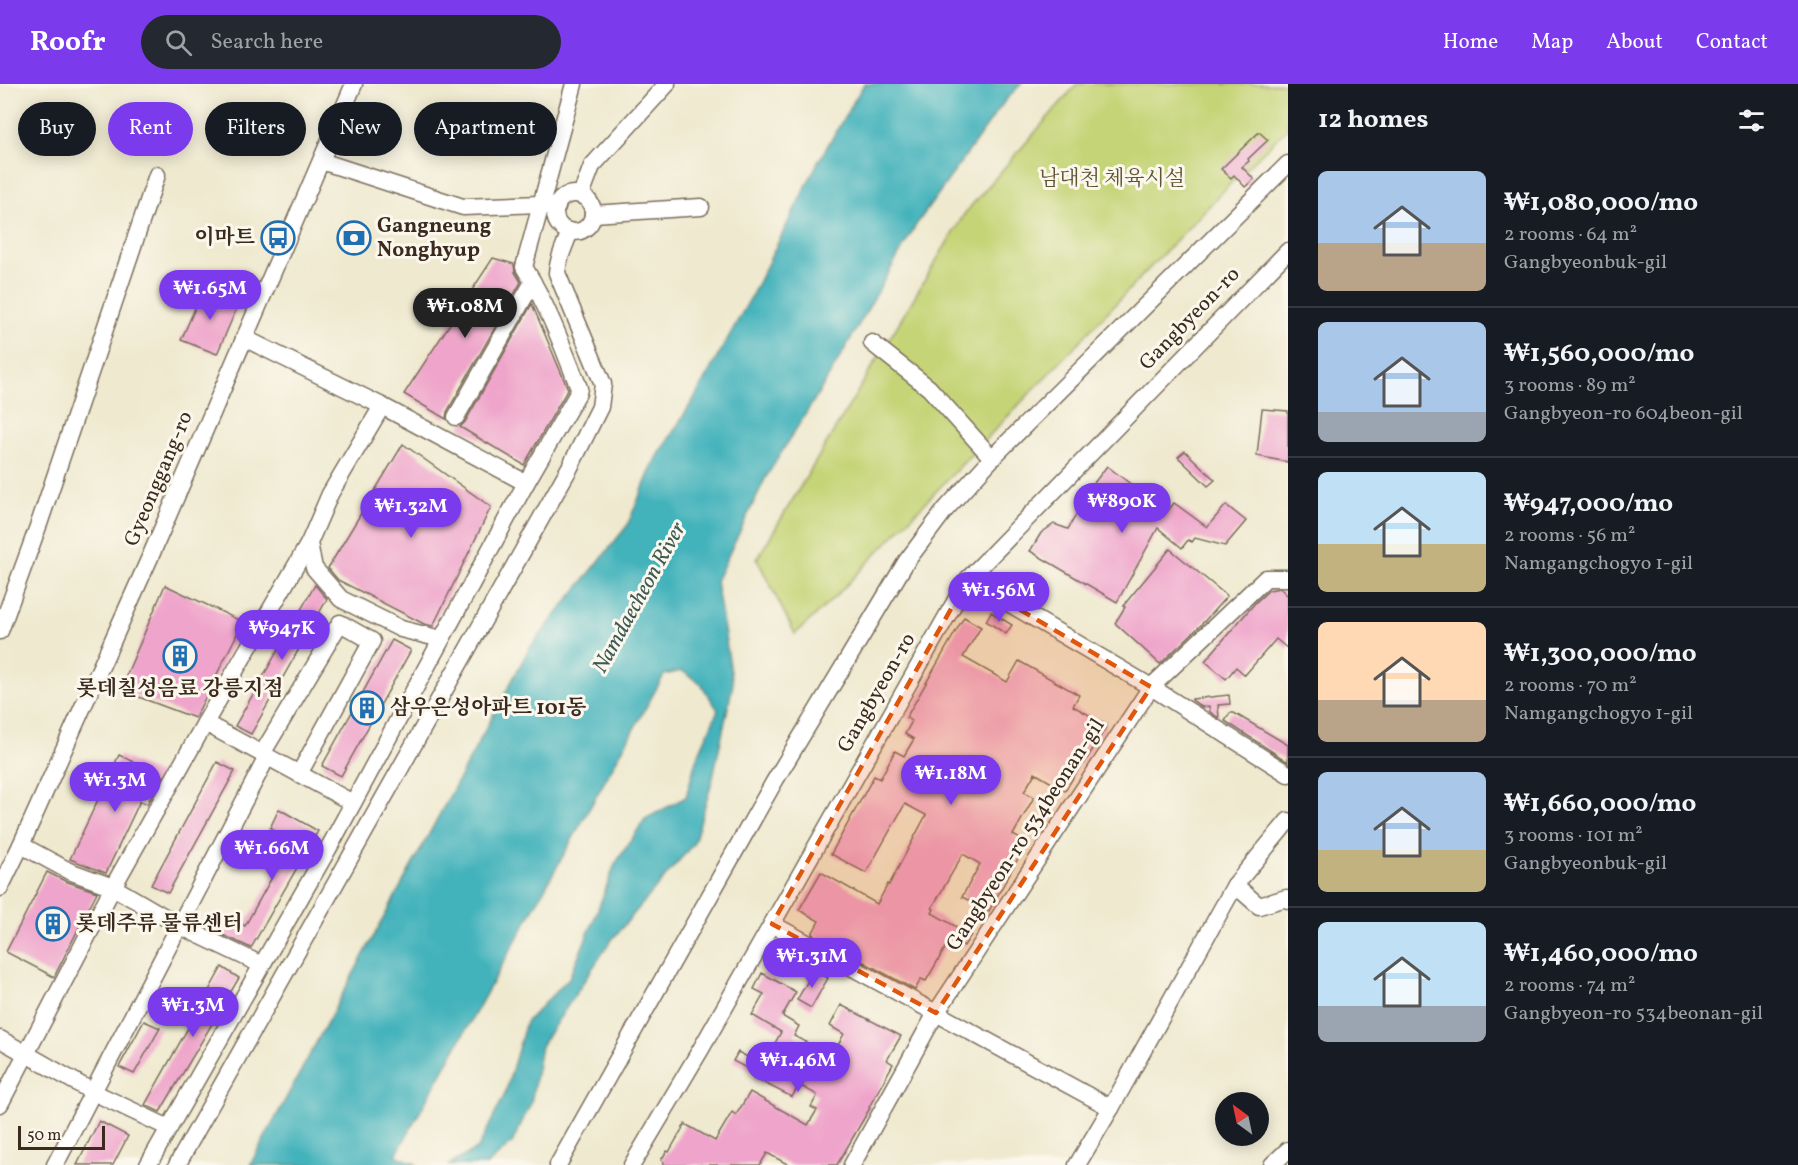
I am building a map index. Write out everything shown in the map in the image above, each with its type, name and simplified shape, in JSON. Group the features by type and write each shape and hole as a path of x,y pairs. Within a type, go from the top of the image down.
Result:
{"street":[{"name":"Gyeonggang-ro","path":"0,888 151,555 354,84"},
{"path":"148,1165 353,803 526,483 578,393 579,388 533,282 524,267 548,206 574,84"},
{"path":"580,195 592,166 667,84"},
{"path":"321,161 463,207 548,206 569,195 580,195 590,202 593,214 588,225 583,229 570,231 560,224 556,213 548,206"},
{"path":"558,1165 774,782 906,562 945,510 992,458 1288,164"},
{"path":"0,632 44,510 157,175"},
{"path":"593,214 701,207"},
{"path":"177,1165 570,467 600,407 603,384 557,273 558,258 565,247 570,231"},
{"name":"Gangbyeon-ro","path":"632,1165 701,1049 968,579 1288,251"},
{"path":"456,417 533,282"},
{"path":"244,338 382,406 526,483"},
{"path":"872,343 929,388 992,458"},
{"path":"0,1104 113,887 309,543 330,494 382,406"},
{"path":"309,543 314,568 341,599 401,628 441,639"},
{"name":"Gangbyeon-ro 534beonan-gil","path":"852,1165 936,1013 1151,687 1266,578 1288,579"},
{"path":"968,579 1151,687 1288,774"},
{"path":"55,1165 180,926 265,755 340,623 372,641 300,774"},
{"path":"205,723 353,803"},
{"path":"1077,1165 1235,885 1288,821"},
{"path":"21,844 69,871 113,887 180,926 262,965"},
{"path":"1235,885 1259,906 1286,898 1288,900"},
{"path":"772,924 1111,1108"},
{"path":"0,1039 93,1092 169,1128"},
{"path":"1272,1165 1288,1150"}],"highlighted area":[{"path":"968,579 1151,687 936,1013 772,924"}],"green space":[{"name":"남대천 체육시설","path":"1077,84 1288,84 1288,128 1230,184 835,597 795,634 757,559 965,213"}],"water":[{"name":"Namdaecheon River","path":"864,84 1021,84 1004,102 916,225 831,373 766,477 716,581 733,684 712,782 694,843 610,942 541,1046 531,1103 512,1143 487,1165 449,1165 478,1148 505,1094 526,1022 569,978 615,864 645,819 686,797 696,760 718,710 701,684 682,671 664,675 396,1155 417,1165 250,1165 529,649 627,526 653,464 692,402 751,297 818,162"}],"building":[{"path":"1259,132 1268,140 1242,167 1254,179 1245,187 1234,175 1231,178 1221,169"},
{"path":"493,258 514,264 515,272 521,282 447,412 446,419 404,394"},
{"path":"204,288 239,303 217,354 181,340"},
{"path":"532,304 568,389 524,465 460,427"},
{"path":"1262,409 1288,411 1288,462 1257,456"},
{"path":"403,444 491,507 433,626 424,624 338,580 328,568"},
{"path":"1185,451 1215,480 1208,486 1178,457"},
{"path":"1107,466 1167,512 1174,503 1207,527 1226,505 1246,521 1225,546 1195,538 1192,542 1188,540 1182,548 1158,528 1117,602 1030,551 1041,533 1054,524 1068,529 1094,483"},
{"path":"1170,549 1227,596 1200,626 1160,664 1115,623 1125,607 1123,606"},
{"name":"롯데칠성음료 강릉지점","path":"165,585 243,622 195,718 120,690"},
{"path":"315,585 327,599 251,734 235,726"},
{"path":"1280,588 1288,596 1288,649 1276,639 1245,675 1236,667 1226,679 1205,661 1255,603 1269,590"},
{"path":"991,612 1012,625 1006,634 986,621"},
{"path":"964,617 981,627 963,657 1007,682 1019,661 1079,695 1073,706 1107,725 1065,791 1035,773 1024,792 1034,797 1013,835 1024,841 1017,854 1020,855 989,911 962,897 980,864 963,854 932,908 934,909 932,913 971,935 964,946 951,938 926,981 921,979 915,990 812,934 819,921 799,910 821,872 877,904 889,885 926,815 905,804 866,873 831,854 874,776 880,779 895,751 904,756 914,739 905,734 912,721 906,718"},
{"name":"삼우은성아파트 101동","path":"392,640 411,650 341,776 322,766"},
{"path":"1229,695 1230,704 1218,705 1219,718 1210,712 1209,706 1202,707 1192,700 1192,699"},
{"path":"1230,713 1234,713 1288,745 1288,762 1225,721"},
{"path":"119,755 163,776 147,804 140,801 106,873 70,859"},
{"path":"217,762 235,771 168,893 151,885"},
{"path":"279,809 318,831 251,948 212,930 223,915 245,926 292,841 270,828"},
{"name":"롯데주류 물류센터","path":"47,872 97,892 54,977 6,952"},
{"path":"222,967 239,978 160,1112 145,1105"},
{"path":"814,970 828,978 811,1008 797,1000"},
{"path":"762,973 796,992 782,1016 799,1026 794,1036 832,1056 844,1034 830,1026 841,1005 901,1036 887,1060 893,1064 837,1165 789,1165 767,1153 760,1165 663,1165 664,1162 661,1160 667,1151 669,1152 685,1124 715,1141 732,1112 736,1115 750,1092 808,1125 817,1110 811,1107 817,1096 814,1093 799,1085 792,1097 754,1078 756,1073 733,1061 738,1052 763,1065 781,1032 752,1015 764,994 754,989"},
{"path":"144,1021 160,1028 134,1074 119,1067"},
{"path":"99,1121 128,1136 113,1165 77,1165"}],"place":[{"name":"이마트","path":"278,238"},
{"name":"Gangneung Nonghyup","path":"354,238"},
{"name":"롯데칠성음료 강릉지점","path":"180,656"},
{"name":"삼우은성아파트 101동","path":"367,708"},
{"name":"롯데주류 물류센터","path":"53,924"}]}
